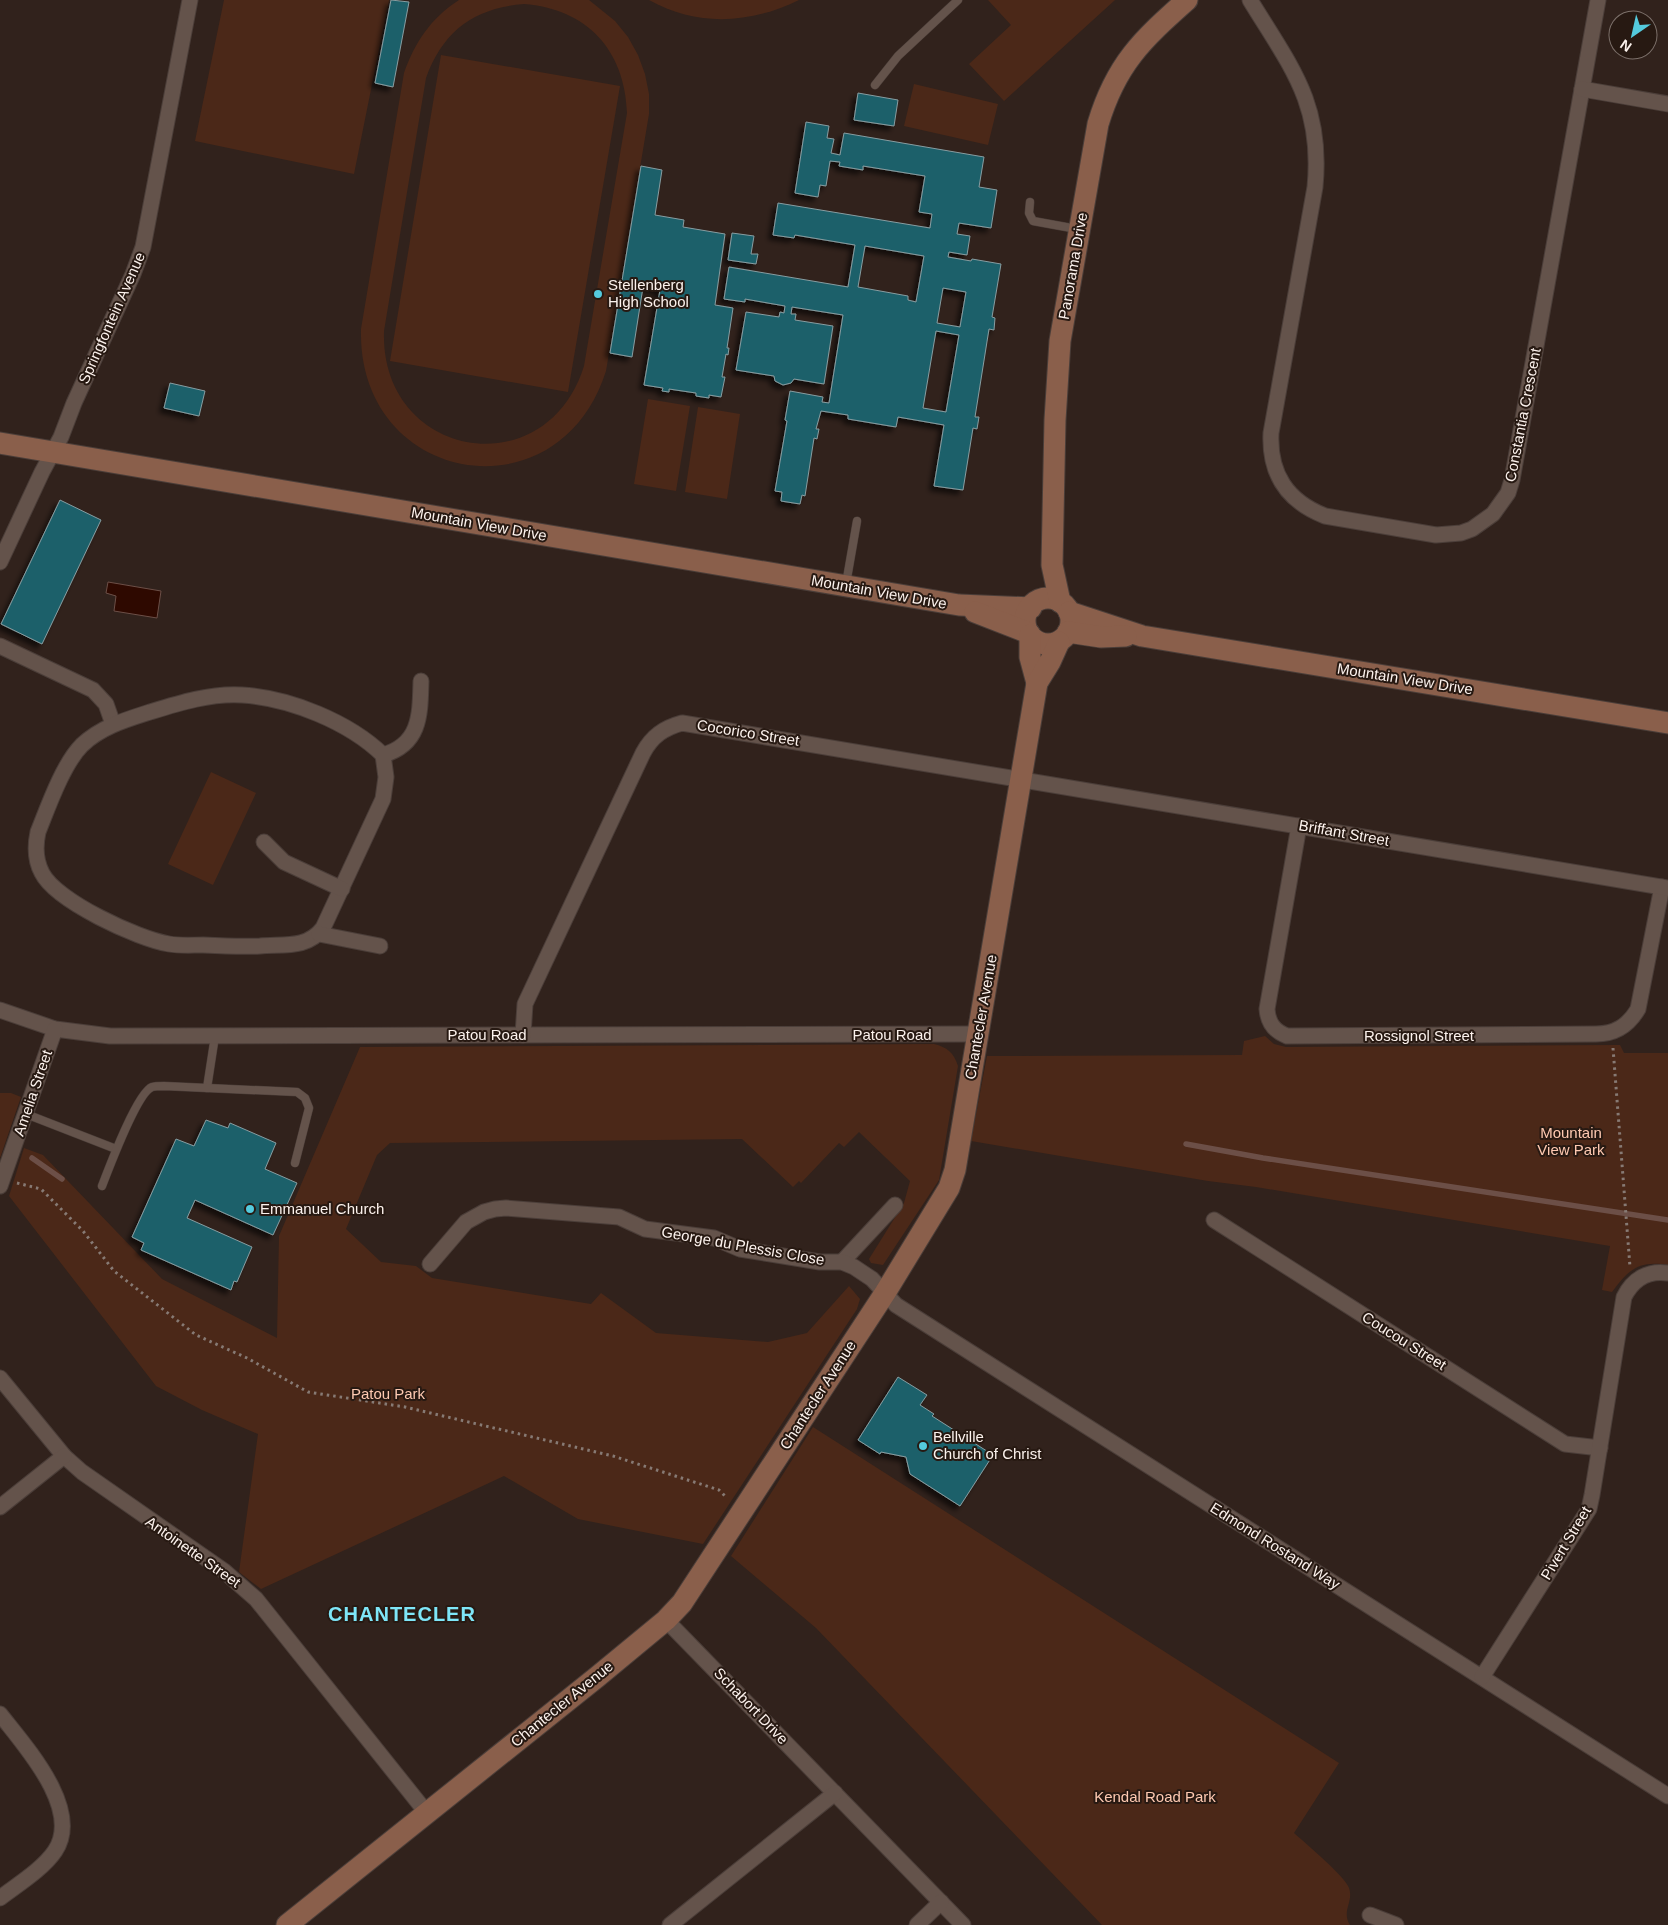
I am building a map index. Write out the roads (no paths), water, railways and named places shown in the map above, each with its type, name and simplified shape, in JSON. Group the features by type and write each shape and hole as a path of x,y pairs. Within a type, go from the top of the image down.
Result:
{"street":[{"name":"Springfontein Avenue","path":"0,562 52,452 61,437 74,403 144,247 190,0"},
{"name":"Panorama Drive","path":"1064,622 1052,564 1055,420 1060,341 1098,124 1105,102 1124,64 1148,35 1187,0"},
{"name":"Constantia Crescent","path":"1250,0 1297,75 1309,105 1316,143 1315,187 1273,424 1271,446 1275,470 1288,491 1304,506 1324,516 1436,535 1461,533 1477,526 1493,514 1501,504 1512,480 1598,0"},
{"path":"1582,89 1668,104"},
{"name":"Mountain View Drive","path":"0,443 959,605 1033,606"},
{"name":"Panorama Drive","path":"1033,606 1052,564"},
{"path":"1043,599 1052,599 1064,622 1046,644 1034,639 1026,624 1028,612 1033,606 1043,599"},
{"name":"Mountain View Drive","path":"959,605 1030,634"},
{"name":"Mountain View Drive","path":"1064,622 1101,637 1142,636 1668,724"},
{"name":"Chantecler Avenue","path":"287,1925 666,1620 694,1588 885,1293 933,1215 952,1180 1037,683 1050,662 1064,622"},
{"name":"Chantecler Avenue","path":"1030,634 1030,657 1037,683"},
{"path":"0,646 93,690 106,704 114,724"},
{"path":"383,756 404,744 415,730 420,712 421,680"},
{"path":"242,695 279,702 323,716 354,732 383,756 386,776 383,799 342,889 319,934 301,944 250,947 170,944 142,937 101,918 58,892 49,884 42,874 36,852 36,842 40,828 70,760 88,740 114,724 181,703 210,697 242,695"},
{"name":"Cocorico Street","path":"523,1035 525,1004 642,753 661,731 682,723 693,724 1021,779"},
{"name":"Briffant Street","path":"1021,779 1665,887"},
{"name":"Rossignol Street","path":"1299,826 1267,1009 1271,1024 1281,1034 1294,1037 1596,1034 1612,1032 1626,1025 1638,1009 1665,887"},
{"path":"264,842 284,862 342,889"},
{"path":"319,934 380,946"},
{"name":"Patou Road","path":"0,1010 55,1029 110,1036 978,1034"},
{"name":"Amelia Street","path":"2,1183 55,1029"},
{"name":"George du Plessis Close","path":"842,1262 895,1205"},
{"name":"George du Plessis Close","path":"430,1264 466,1222 484,1212 506,1208 619,1217 645,1229 714,1238 740,1249 820,1262 842,1262 854,1267 872,1279 885,1293"},
{"name":"Coucou Street","path":"1214,1220 1565,1444 1600,1448"},
{"name":"Pivert Street","path":"1482,1677 1586,1515 1591,1502 1624,1297 1631,1285 1646,1274 1654,1272 1668,1273"},
{"name":"Edmond Rostand Way","path":"885,1293 896,1305 1668,1796"},
{"name":"Antoinette Street","path":"0,1378 64,1456 82,1472 224,1571 256,1599 426,1812"},
{"path":"0,1507 64,1456"},
{"name":"Schabort Drive","path":"666,1620 963,1925"},
{"path":"0,1714 35,1759 52,1786 62,1828 59,1844 50,1857 0,1898"},
{"path":"670,1925 835,1793"},
{"path":"917,1925 941,1902"},
{"path":"1370,1915 1396,1925"}],"lane":[{"path":"875,85 898,56 958,0"},
{"path":"1030,202 1029,213 1033,221 1080,230"},
{"path":"846,586 857,521"},
{"path":"207,1088 216,1036"},
{"path":"102,1186 116,1149 144,1094 152,1087 298,1092 305,1098 309,1108 295,1163"},
{"path":"26,1114 116,1149"}],"waterway":[{"path":"1186,1144 1263,1158 1668,1220"},
{"path":"32,1158 62,1179"}],"place":[{"name":"Stellenberg High School","path":"598,294"},
{"name":"Emmanuel Church","path":"250,1209"},
{"name":"Bellville Church of Christ","path":"923,1446"}],"district":[{"name":"CHANTECLER","path":"402,1614"}],"park label":[{"name":"Mountain View Park","path":"1571,1142"},
{"name":"Patou Park","path":"388,1394"},
{"name":"Kendal Road Park","path":"1155,1797"}]}
